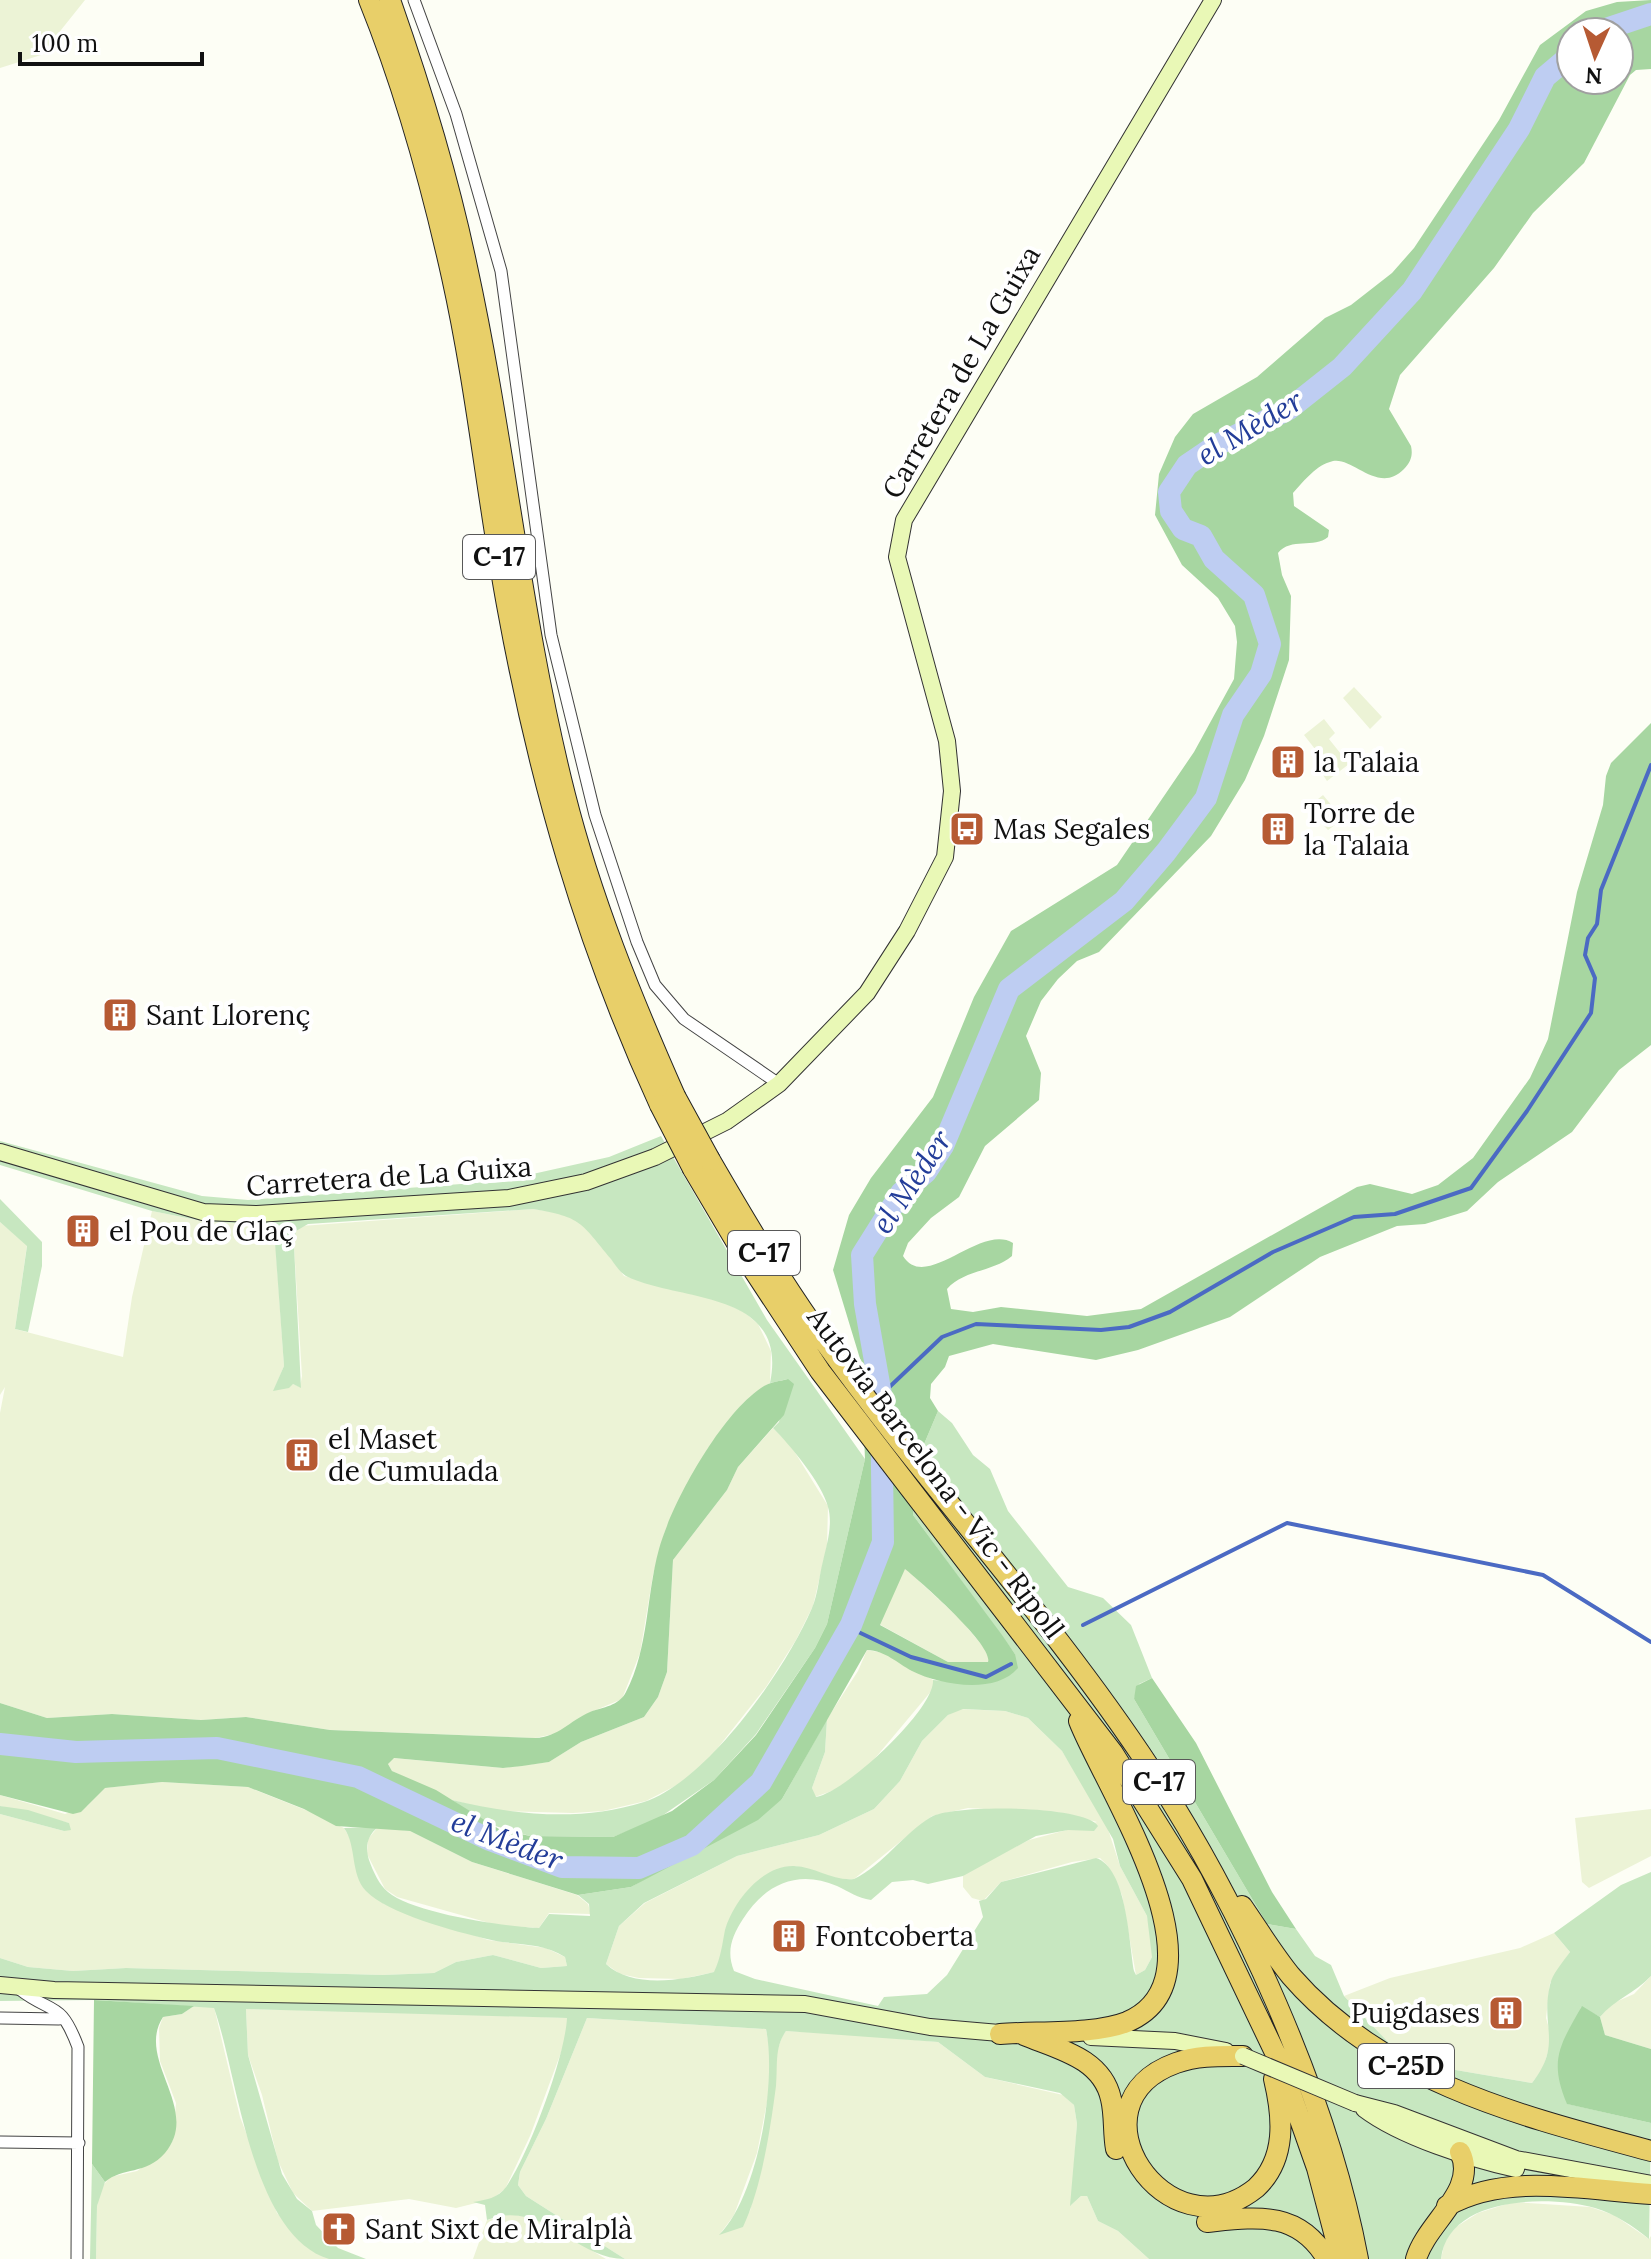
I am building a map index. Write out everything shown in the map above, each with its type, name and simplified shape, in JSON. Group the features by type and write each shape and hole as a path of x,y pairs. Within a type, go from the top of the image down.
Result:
{"highway":[{"name":"Autovia Barcelona - Vic - Ripoll","path":"369,0 399,78 452,279 507,606 551,810 618,1013 820,1371 1113,1753 1192,1879 1272,2049 1317,2168 1341,2259"},
{"name":"Autovia Barcelona - Vic - Ripoll","path":"390,0 430,116 467,266 524,602 566,799 668,1101"},
{"name":"Autovia Barcelona - Vic - Ripoll","path":"702,1164 824,1341 1063,1648 1149,1766 1222,1889 1295,2051 1335,2171 1358,2259"},
{"path":"1000,2034 1117,2025 1147,2008 1164,1979 1167,1943 1158,1897 1139,1843 1087,1742 1070,1698"},
{"name":"C-25D","path":"1222,1889 1231,1891 1292,1976 1320,2003 1376,2047 1418,2074 1495,2106 1651,2151"},
{"path":"1024,2035 1075,2055 1099,2074 1111,2099 1116,2149 1122,2171 1135,2192 1153,2207 1175,2218 1198,2222 1260,2216 1281,2220 1305,2233 1327,2259"},
{"path":"1243,2056 1213,2056 1176,2063 1150,2079 1135,2100 1127,2128 1132,2162 1141,2178 1166,2201 1199,2210 1226,2206 1248,2195 1269,2173 1282,2132 1280,2102 1268,2058 1272,2049"},
{"path":"1416,2259 1424,2239 1464,2178 1460,2152"},
{"path":"1447,2206 1480,2191 1530,2186 1649,2187"}],"street":[{"path":"414,0 456,114 497,256 522,412 551,635 595,815 637,942 655,985 684,1019 779,1084"},
{"name":"Carretera de La Guixa","path":"0,1152 203,1212 281,1213 509,1198 586,1182 655,1157 727,1121 779,1084 867,993 907,931 945,857 952,773 947,741 897,557 904,520 1213,0"},
{"path":"0,1985 18,1988 805,2004 930,2027 1000,2034 1175,2041 1243,2056 1360,2104 1516,2159 1649,2187"},
{"path":"18,1988 57,2008 68,2021 78,2047 77,2259"},
{"path":"0,2018 59,2019"},
{"path":"1360,2104 1374,2117 1460,2152 1559,2179 1649,2187"},
{"path":"0,2142 79,2143"}],"green space":[{"path":"0,0 85,0 41,55 0,68"},
{"path":"1651,0 1651,69 1635,71 1635,16 1579,16 1617,2"},
{"path":"1555,34 1555,96 1619,96 1584,163 1533,213 1494,268 1400,375 1389,409 1411,446 1411,458 1406,466 1395,476 1385,478 1341,461 1333,461 1316,469 1293,493 1294,506 1329,530 1328,537 1316,542 1289,545 1278,553 1282,575 1291,596 1289,660 1264,736 1245,780 1211,836 1099,952 1077,961 1041,1001 1026,1036 1041,1073 1039,1100 985,1146 959,1197 931,1218 908,1243 903,1256 913,1265 925,1267 985,1242 1000,1239 1013,1243 1012,1256 961,1278 947,1289 951,1309 973,1312 1001,1307 1087,1316 1141,1309 1357,1187 1370,1184 1412,1194 1438,1185 1473,1158 1530,1078 1548,1039 1577,892 1603,805 1606,776 1611,763 1651,723 1651,1045 1619,1070 1572,1132 1498,1182 1467,1211 1425,1224 1397,1226 1320,1257 1230,1317 1138,1350 1096,1360 993,1344 949,1356 945,1367 931,1384 930,1398 938,1411 922,1449 913,1515 1002,1635 1015,1654 1018,1668 996,1682 967,1685 924,1676 886,1655 867,1650 782,1799 758,1820 631,1887 578,1895 472,1862 410,1831 336,1826 304,1809 248,1787 162,1782 105,1788 81,1812 73,1814 0,1795 0,1703 47,1718 112,1714 201,1720 246,1717 330,1730 535,1738 551,1735 590,1712 615,1703 626,1692 639,1658 659,1549 687,1484 716,1437 748,1399 767,1385 788,1379 794,1384 784,1415 738,1467 727,1490 673,1560 667,1672 658,1697 644,1717 581,1742 549,1762 503,1768 394,1758 388,1764 392,1771 436,1790 499,1829 530,1836 613,1837 672,1811 714,1780 756,1735 815,1648 827,1624 865,1459 861,1362 833,1270 849,1215 871,1178 933,1097 974,997 1011,931 1117,865 1194,752 1234,679 1235,626 1218,598 1182,565 1155,515 1159,474 1175,437 1193,414 1257,377 1325,318 1351,305 1392,273 1414,248 1499,120 1540,45","holes":["905,1569 940,1600 980,1643 988,1662 948,1662 880,1625"]},
{"path":"1354,687 1382,717 1370,729 1343,698"},
{"path":"1324,719 1335,733 1329,739 1349,764 1327,781 1321,772 1333,764 1326,755 1322,758 1304,735"},
{"path":"1323,795 1343,819 1328,830 1307,808"},
{"path":"661,1136 767,1320 865,1459 827,1624 815,1648 756,1734 714,1780 656,1820 613,1837 530,1836 485,1823 452,1800 524,1812 572,1814 620,1808 644,1802 669,1790 694,1771 742,1720 784,1661 812,1608 828,1541 829,1514 825,1497 812,1476 773,1428 779,1422 788,1379 770,1383 772,1353 763,1331 748,1315 726,1304 625,1276 593,1237 579,1224 562,1215 533,1209 308,1224 296,1231 294,1246 301,1388 293,1384 289,1388 273,1391 284,1366 274,1229 269,1225 202,1221 152,1211 0,1165 0,1141 202,1196 248,1200 501,1181 609,1157"},
{"path":"0,1199 42,1242 42,1266 28,1332 15,1329 27,1246 0,1222"},
{"path":"533,1209 567,1214 591,1231 624,1276 720,1301 744,1312 758,1324 771,1351 770,1383 739,1409 708,1448 665,1531 653,1575 640,1653 622,1699 589,1713 559,1733 535,1738 330,1730 246,1717 201,1720 112,1714 47,1718 0,1703 0,1413 5,1387 0,1395 0,1222 27,1245 15,1329 123,1357 132,1297 152,1211 202,1221 269,1225 275,1236 284,1366 274,1390 293,1384 300,1387 302,1376 294,1246 296,1231 301,1226"},
{"path":"938,1411 952,1423 973,1455 990,1469 1008,1511 1068,1587 1103,1598 1131,1625 1152,1678 1139,1684 1134,1699 1267,1924 1296,1929 1315,1956 1331,1965 1344,1996 1389,2043 1411,2057 1438,2067 1532,2083 1549,2046 1548,1999 1551,1981 1570,1952 1554,1933 1621,1885 1651,1872 1651,1976 1600,2017 1581,2007 1568,2104 1651,2123 1649,2239 1624,2221 1595,2208 1527,2202 1480,2212 1461,2223 1448,2238 1441,2259 1149,2259 1118,2231 1098,2221 1087,2196 1081,2196 1070,2206 1077,2124 1074,2105 1060,2093 985,2077 938,2042 786,2031 778,2051 771,2121 750,2211 743,2227 719,2235 733,2217 744,2194 761,2138 769,2078 766,2029 587,2018 546,2119 520,2172 518,2185 526,2196 625,2259 590,2250 525,2217 507,2215 487,2220 485,2205 473,2202 499,2194 515,2172 553,2080 567,2018 246,2009 248,2055 282,2174 297,2199 312,2211 316,2225 338,2248 366,2259 329,2259 302,2244 281,2219 264,2186 240,2110 214,2008 94,2000 0,2001 0,1958 28,1967 73,1971 126,1968 383,1975 434,1973 456,1962 493,1955 541,1968 567,1966 565,1957 546,1948 458,1932 405,1914 376,1899 361,1884 344,1828 378,1827 368,1842 369,1860 382,1886 400,1900 460,1918 539,1928 549,1914 590,1916 589,1904 578,1895 631,1887 782,1799 827,1719 825,1752 812,1788 816,1797 847,1781 905,1728 930,1693 933,1680 955,1682 1015,1654 913,1515 922,1449","holes":["963,1709 1005,1711 1028,1718 1062,1751 1113,1839 1120,1866 1147,1916 1152,1957 1145,1970 1136,1975 1134,1971 1120,1891 1114,1876 1096,1858 1001,1882 986,1899 979,1901 983,1917 947,1975 927,1994 884,1997 878,2006 755,1979 734,1971 730,1950 739,1925 761,1897 784,1883 809,1879 823,1881 871,1900 892,1882 913,1880 928,1884 963,1876 1036,1836 1068,1830 1094,1831 1098,1826 1088,1819 1070,1814 1018,1809 965,1810 931,1817 874,1866 854,1879 838,1878 794,1866 771,1872 750,1887 735,1908 725,1930 714,1972 673,1980 643,1980 617,1972 606,1964 619,1926 644,1903 737,1856 819,1835 874,1809 900,1781 922,1741 948,1715"]},
{"path":"773,1428 791,1446 828,1506 827,1546 813,1606 796,1640 766,1687 709,1759 681,1783 646,1801 603,1811 573,1813 494,1811 452,1800 392,1771 388,1764 393,1758 503,1768 549,1762 581,1742 644,1717 658,1697 667,1672 673,1560 727,1490 738,1467"},
{"path":"905,1568 960,1619 991,1660 948,1662 879,1624"},
{"path":"867,1650 884,1653 933,1680 933,1689 871,1763 840,1788 815,1797 812,1788 825,1752 827,1719 858,1671"},
{"path":"1152,1678 1196,1743 1272,1892 1296,1929 1267,1924 1134,1699 1136,1686"},
{"path":"959,1709 1005,1711 1028,1718 1062,1751 1104,1817 1120,1866 1147,1916 1153,1942 1152,1957 1145,1970 1136,1975 1122,1895 1107,1865 1100,1858 1072,1862 1001,1882 983,1901 972,1898 963,1887 963,1876 968,1871 1029,1840 1097,1822 1062,1813 968,1808 932,1816 854,1879 839,1879 795,1866 766,1875 744,1895 726,1927 723,1953 715,1972 681,1979 639,1978 620,1974 606,1964 619,1926 645,1903 737,1856 819,1835 874,1809 900,1781 922,1741 948,1715"},
{"path":"162,1782 248,1787 313,1813 344,1828 352,1842 363,1887 384,1904 488,1940 546,1948 565,1957 567,1966 541,1968 493,1955 456,1962 434,1973 383,1975 126,1968 73,1971 28,1967 0,1958 0,1814 64,1831 69,1823 0,1806 0,1795 65,1814 87,1806 104,1788"},
{"path":"0,1806 28,1810 69,1823 71,1830 64,1831 0,1814"},
{"path":"1651,1809 1651,1856 1589,1888 1582,1882 1575,1818"},
{"path":"378,1827 410,1831 472,1862 577,1895 588,1904 591,1914 549,1913 539,1928 500,1926 397,1897 385,1889 367,1854 368,1839"},
{"name":"Puigdases","path":"1554,1933 1570,1952 1550,1983 1546,2018 1552,2039 1543,2068 1532,2083 1438,2067 1411,2057 1389,2043 1344,1996 1390,1978 1520,1948"},
{"path":"1651,1976 1651,2049 1605,2035 1600,2017 1611,2004 1634,1994"},
{"path":"94,2000 194,2006 182,2014 163,2017 157,2033 157,2050 176,2119 174,2136 158,2160 105,2182 92,2164"},
{"path":"194,2006 214,2007 240,2117 277,2213 305,2242 330,2259 96,2259 97,2206 101,2188 110,2177 137,2171 165,2152 173,2140 176,2103 160,2061 159,2028 163,2017 182,2014"},
{"path":"1582,2006 1600,2017 1605,2035 1651,2049 1651,2123 1567,2104 1559,2076 1559,2054"},
{"path":"246,2009 568,2018 566,2039 530,2136 505,2189 492,2199 456,2208 409,2199 312,2211 293,2193 278,2161 262,2095 248,2055"},
{"path":"587,2018 766,2029 771,2056 770,2087 757,2153 734,2215 720,2234 750,2211 769,2126 777,2051 782,2037 786,2031 847,2034 938,2042 985,2077 1063,2095 1074,2105 1077,2124 1071,2205 1081,2196 1087,2196 1098,2221 1118,2231 1149,2259 625,2259 526,2196 518,2185 520,2172 546,2119"},
{"path":"92,2164 105,2182 97,2206 96,2259 90,2259"},
{"path":"1513,2202 1590,2207 1614,2215 1649,2239 1651,2236 1651,2259 1441,2259 1445,2240 1456,2227 1478,2213"},
{"path":"510,2214 539,2219 606,2259 473,2259 487,2220"}],"waterway":[{"name":"el Mèder","path":"1635,19 1651,14"},
{"name":"el Mèder","path":"0,1744 76,1752 217,1748 358,1777 490,1840 562,1867 639,1868 692,1845 761,1782 851,1625 883,1542 881,1395 865,1304 862,1255 901,1193 926,1172 943,1146 1009,989 1124,901 1166,852 1206,798 1233,715 1261,674 1270,644 1254,595 1214,559 1201,536 1183,529 1171,511 1169,492 1187,465 1215,446 1289,409 1342,367 1412,291 1519,129 1545,77 1555,69"},
{"path":"881,1395 942,1337 976,1324 1101,1330 1129,1327 1170,1312 1273,1252 1354,1217 1395,1214 1471,1188 1527,1111 1591,1013 1595,978 1585,955 1588,938 1597,924 1601,890 1651,765"},
{"path":"1083,1625 1287,1523 1543,1575 1651,1642"},
{"path":"850,1628 911,1657 986,1677 1011,1664"}],"place":[{"name":"la Talaia","path":"1288,762"},
{"name":"Mas Segales","path":"967,829"},
{"name":"Torre de la Talaia","path":"1278,829"},
{"name":"Sant Llorenç","path":"120,1015"},
{"name":"el Pou de Glaç","path":"83,1231"},
{"name":"el Maset de Cumulada","path":"302,1455"},
{"name":"Fontcoberta","path":"789,1936"},
{"name":"Puigdases","path":"1506,2013"},
{"name":"Sant Sixt de Miralplà","path":"339,2229"}]}
